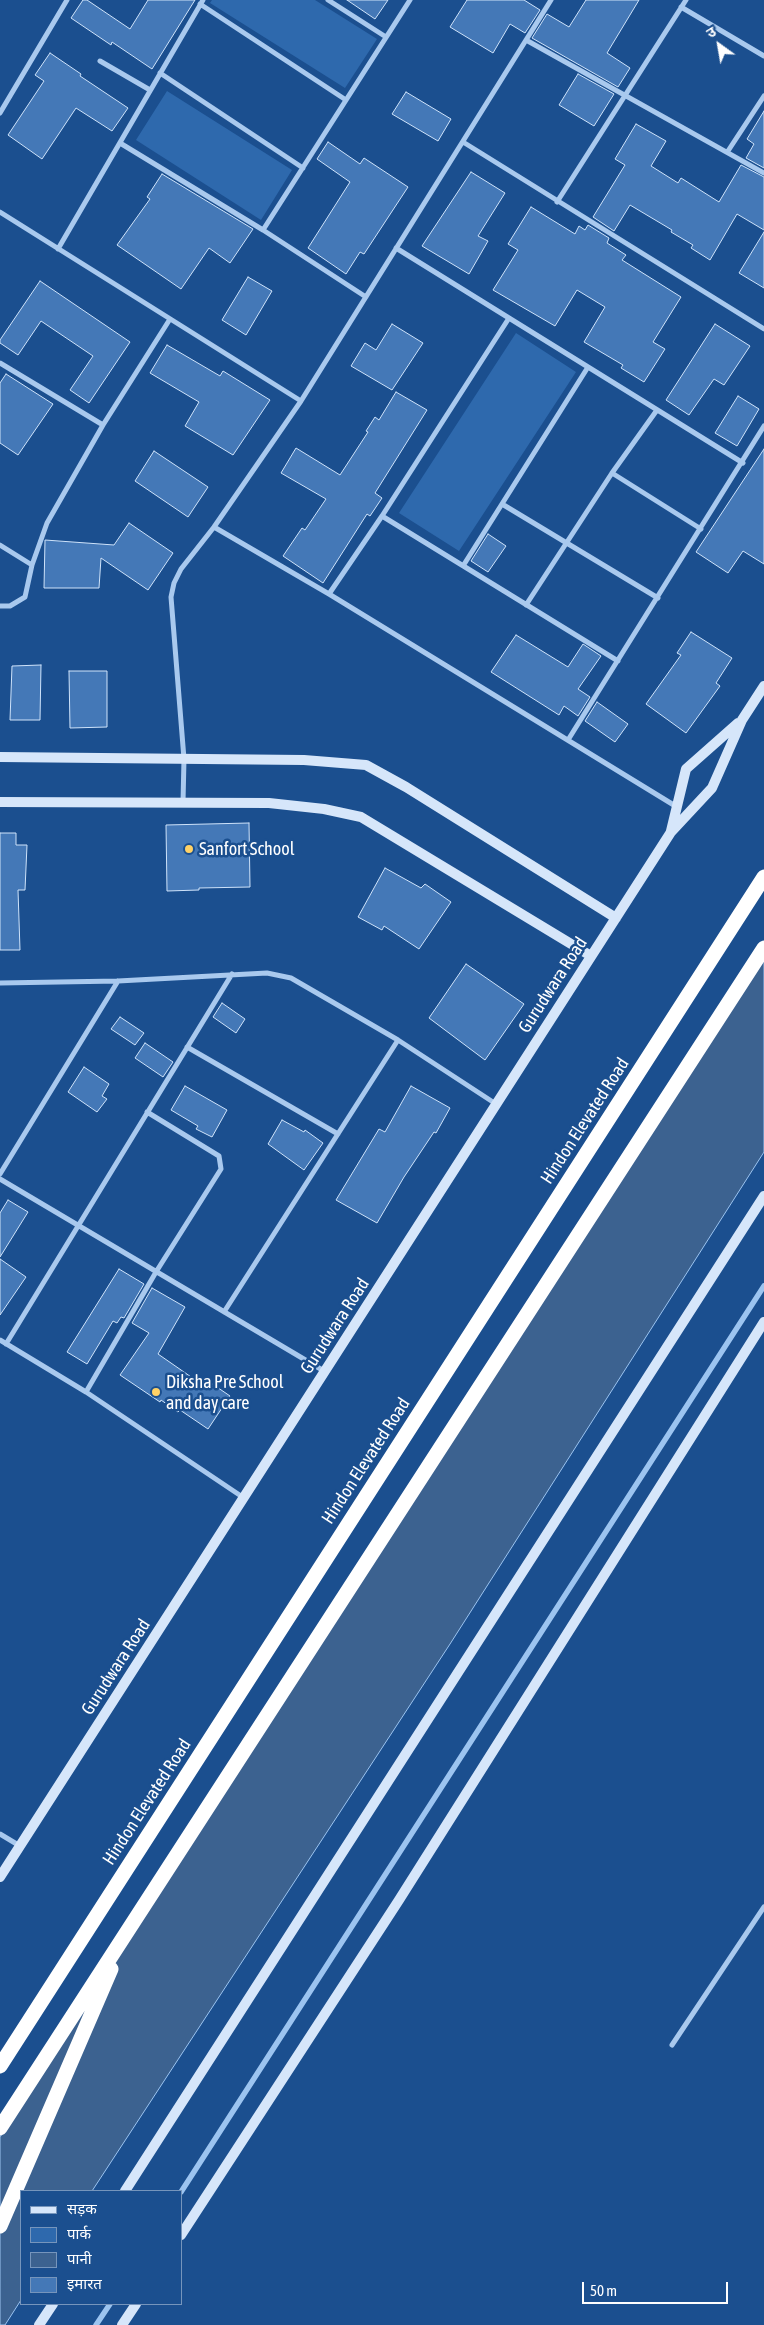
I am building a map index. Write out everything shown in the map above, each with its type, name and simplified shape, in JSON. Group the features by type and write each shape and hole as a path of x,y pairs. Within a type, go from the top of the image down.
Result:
{"highway":[{"name":"Hindon Elevated Road","path":"0,2066 764,877"},
{"path":"0,2128 764,948"},
{"path":"0,2226 126,1933"}],"street":[{"path":"0,113 67,0"},
{"path":"328,0 386,37"},
{"path":"263,230 410,0"},
{"path":"183,802 184,758 171,597 174,583 181,569 214,527 301,401 551,0"},
{"path":"557,202 686,0"},
{"path":"58,249 201,2 346,100"},
{"path":"681,7 764,56"},
{"path":"526,40 728,152 764,174"},
{"path":"100,61 150,90"},
{"path":"160,73 303,168"},
{"path":"728,152 764,96"},
{"path":"463,142 764,329"},
{"path":"120,143 263,230 366,297"},
{"path":"0,212 301,401"},
{"path":"396,248 743,463"},
{"path":"328,594 382,516 509,318"},
{"path":"0,606 10,606 25,597 32,565 47,523 103,425 170,319"},
{"path":"0,363 103,425"},
{"path":"463,566 588,367"},
{"path":"526,605 612,473 657,410"},
{"path":"568,740 743,463 764,426"},
{"path":"612,473 701,529"},
{"path":"502,504 658,598"},
{"path":"382,516 618,660"},
{"path":"214,527 328,594 677,807"},
{"path":"0,545 32,565"},
{"path":"671,832 712,788 742,720 764,686"},
{"path":"671,832 686,769 742,720"},
{"path":"0,757 304,760 366,766 406,787 616,918"},
{"path":"0,802 269,803 324,809 361,817 591,956"},
{"name":"Gurudwara Road","path":"0,1877 671,832"},
{"path":"0,983 118,981 267,973 291,978 398,1040 496,1104"},
{"path":"6,1344 232,974"},
{"path":"0,1174 118,981"},
{"path":"224,1312 398,1040"},
{"path":"188,1047 338,1134"},
{"path":"86,1392 156,1272 221,1169 219,1156 147,1112"},
{"path":"0,1179 325,1372"},
{"path":"126,2190 764,1196"},
{"path":"182,2233 400,1900 764,1322"},
{"path":"0,1340 86,1392 244,1498"},
{"path":"0,1834 20,1846"},
{"path":"672,2045 764,1907"},
{"path":"39,2325 52,2305"},
{"path":"122,2325 135,2305"}],"green space":[{"path":"212,0 315,0 377,39 345,88 210,3"},
{"path":"167,91 292,170 261,220 136,140"},
{"path":"516,333 576,372 459,551 399,513"}],"water":[{"path":"764,953 764,1152 450,1644 93,2190 20,2190 20,2302 5,2325 0,2325 0,2137"}],"building":[{"path":"83,0 87,0 130,29 148,0 195,0 152,69 112,42 111,45 71,18"},
{"path":"347,0 388,0 375,19"},
{"path":"467,0 524,0 540,10 525,33 510,24 493,53 450,27"},
{"path":"586,0 639,0 607,53 630,68 618,87 532,38 547,14 569,27"},
{"path":"50,53 81,74 80,76 128,108 112,131 76,108 42,159 8,135 44,81 35,75"},
{"path":"578,74 614,94 594,126 559,105"},
{"path":"406,92 451,119 438,141 392,114"},
{"path":"764,111 764,168 746,158 754,144 747,139"},
{"path":"636,124 666,141 651,166 678,183 681,178 719,202 741,165 764,177 764,230 737,214 710,260 691,248 693,245 671,232 672,230 630,205 614,231 593,217 625,165 615,159"},
{"path":"328,142 360,164 364,158 408,187 364,254 360,252 346,274 308,248 350,182 317,159"},
{"path":"471,172 505,193 478,236 488,241 469,274 422,246"},
{"path":"162,174 253,229 230,263 209,248 181,289 117,245 150,199 147,197"},
{"path":"531,207 575,234 579,226 585,230 588,225 609,238 607,243 626,255 622,260 681,297 653,342 665,349 644,382 621,368 623,365 584,342 605,307 577,290 555,326 493,290 518,250 508,244"},
{"path":"764,232 764,288 739,273"},
{"path":"248,277 272,291 246,335 222,320"},
{"path":"40,281 130,342 89,403 70,390 93,356 41,321 18,355 0,343 0,340"},
{"path":"392,324 423,343 392,390 351,366 365,343 376,350"},
{"path":"715,324 750,346 724,385 714,379 689,415 666,400"},
{"path":"167,345 220,376 223,371 270,400 233,455 185,426 199,402 150,373"},
{"path":"6,374 53,404 18,455 0,443 0,383"},
{"path":"396,392 427,410 375,493 382,498 370,516 367,514 323,583 283,556 302,528 305,530 326,499 281,473 296,448 340,475 368,432 366,431 375,417 379,420"},
{"path":"738,396 759,409 737,446 715,433"},
{"path":"764,449 764,564 743,551 728,573 696,552"},
{"path":"154,451 208,487 188,517 135,481"},
{"path":"129,523 173,553 148,590 101,558 99,588 44,588 45,540 114,545"},
{"path":"488,534 506,546 488,572 471,561"},
{"path":"691,632 732,658 716,683 720,686 686,733 646,704 681,655 677,653"},
{"path":"516,635 568,667 583,644 601,656 578,689 590,697 578,716 564,706 559,715 491,672"},
{"path":"41,665 40,720 10,720 12,666"},
{"path":"69,671 107,671 107,727 70,728"},
{"path":"597,702 628,724 615,742 585,721"},
{"path":"249,823 250,887 167,891 166,825"},
{"path":"0,833 16,833 16,845 27,845 25,890 18,890 20,950 0,950"},
{"path":"385,868 421,888 425,884 451,902 419,949 384,926 382,930 358,917"},
{"path":"466,964 524,1004 485,1060 429,1018"},
{"path":"222,1003 245,1019 236,1033 213,1017"},
{"path":"120,1017 144,1033 135,1045 111,1029"},
{"path":"145,1043 173,1062 163,1077 135,1058"},
{"path":"84,1067 109,1084 102,1096 107,1099 97,1112 68,1092"},
{"path":"185,1086 227,1110 212,1137 196,1129 198,1126 171,1110"},
{"path":"411,1086 450,1108 436,1133 434,1132 404,1177 377,1223 336,1200 379,1129 385,1132"},
{"path":"282,1120 304,1132 305,1130 323,1143 304,1170 268,1144"},
{"path":"8,1200 28,1212 0,1257 0,1213"},
{"path":"0,1259 26,1277 0,1315"},
{"path":"119,1269 144,1284 124,1318 121,1317 117,1323 113,1321 87,1364 67,1352"},
{"path":"152,1288 185,1307 158,1354 207,1388 211,1383 230,1396 208,1429 180,1410 178,1412 161,1400 160,1402 120,1375 149,1333 132,1323"}],"waterway":[{"path":"182,2190 764,1286"},
{"path":"96,2325 109,2305"}],"place":[{"name":"Sanfort School","path":"189,849"},
{"name":"Diksha Pre School and day care","path":"156,1392"}]}
